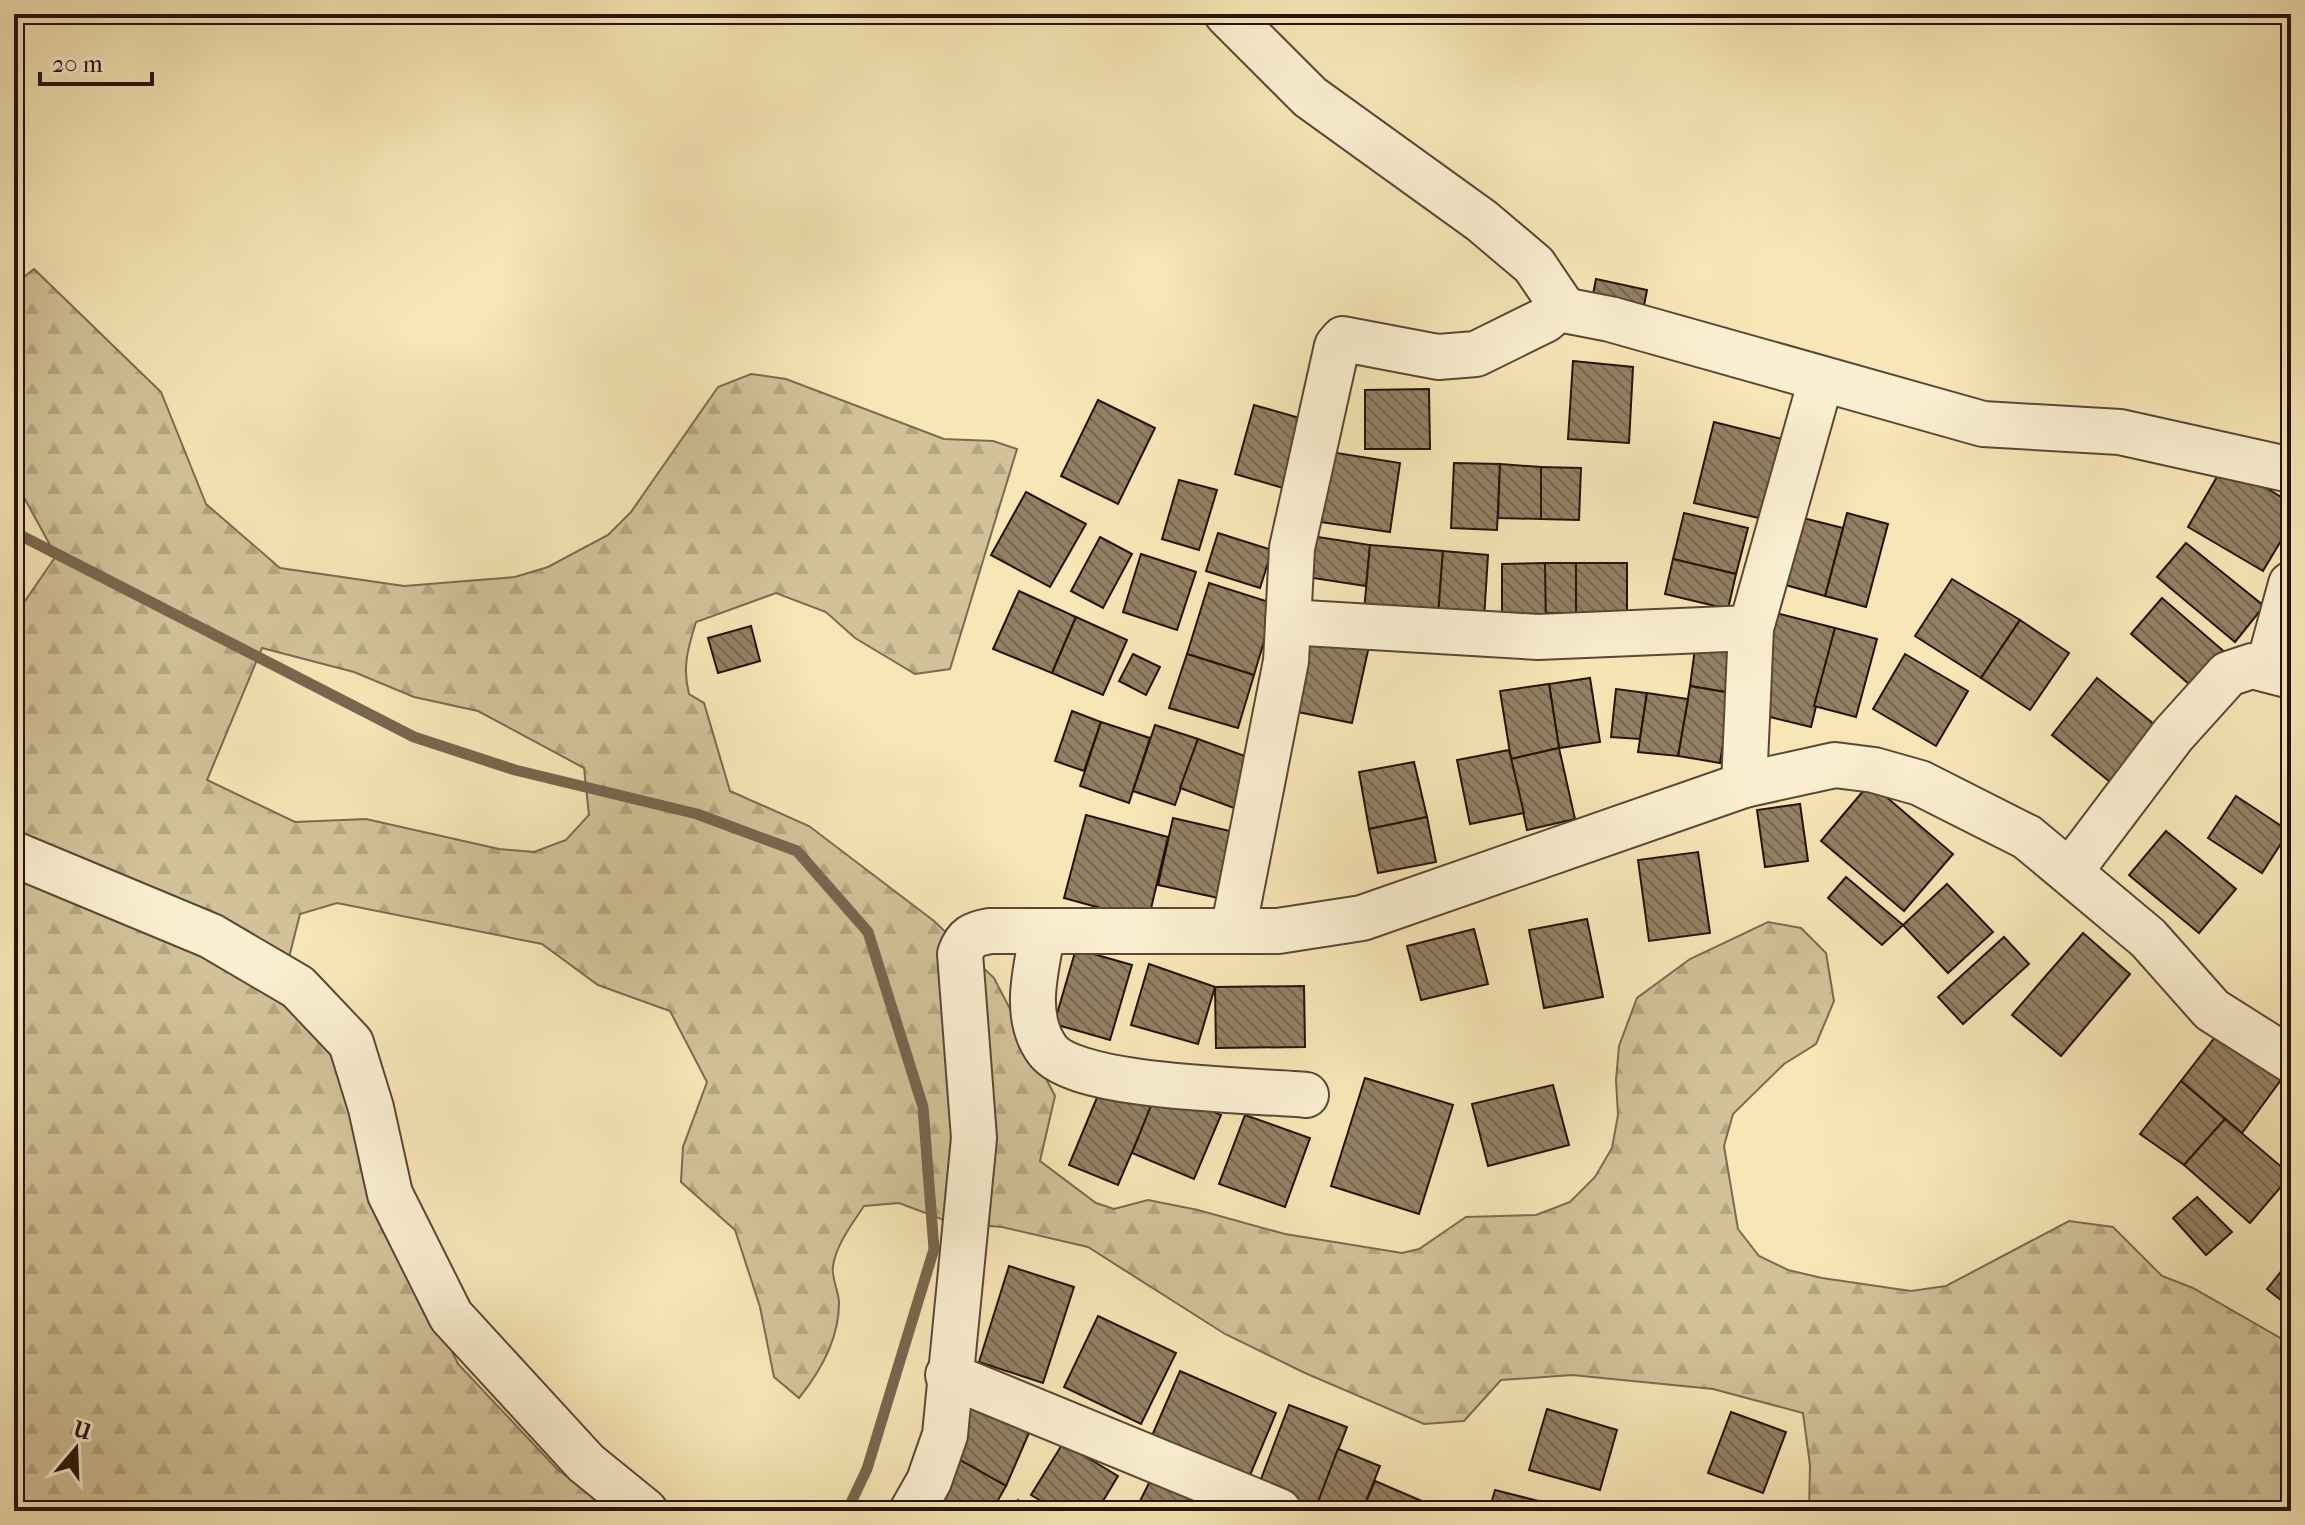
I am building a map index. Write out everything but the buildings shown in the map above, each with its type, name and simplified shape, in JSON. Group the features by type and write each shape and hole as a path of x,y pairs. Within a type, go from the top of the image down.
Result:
{"street":[{"path":"1227,14 1310,97 1482,221 1534,265 1559,302 1559,309"},
{"path":"1233,931 1272,738 1288,622 1292,548 1339,342 1347,339 1385,350 1438,357 1476,354 1545,320 1559,309 1610,319 1983,424 2120,432 2291,470"},
{"path":"1744,785 1751,628 1821,380"},
{"path":"2071,870 2173,735 2228,674 2252,666 2279,672 2291,584"},
{"path":"1288,622 1538,637 1751,628"},
{"path":"912,1511 929,1481 945,1435 948,1375 974,1138 960,954 964,942 973,934 1278,931 1362,918 1744,785 1835,765 1874,770 1920,783 2027,837 2071,870 2148,938 2212,1010 2291,1060"},
{"path":"14,854 211,936 298,987 351,1043 371,1108 390,1194 451,1316 586,1463 645,1511"},
{"path":"1043,931 1032,991 1041,1037 1050,1053 1116,1080 1306,1095"},
{"path":"948,1375 1279,1511"}],"green space":[{"path":"34,269 161,392 206,504 280,568 404,586 515,577 548,567 608,535 631,512 718,387 751,374 786,379 944,439 993,441 1017,449 950,669 915,674 855,638 826,612 776,593 696,622 688,649 686,675 689,694 704,703 730,791 809,826 934,921 994,978 1055,1096 1040,1161 1096,1203 1114,1209 1148,1200 1285,1234 1402,1253 1419,1249 1466,1217 1536,1215 1570,1202 1595,1177 1612,1148 1618,1115 1616,1080 1619,1046 1637,998 1690,959 1768,922 1801,928 1826,953 1834,1001 1816,1044 1784,1064 1733,1114 1724,1146 1738,1229 1759,1256 1788,1270 1822,1278 1911,1291 1946,1286 2069,1221 2113,1227 2162,1276 2193,1288 2291,1344 2291,1511 1809,1511 1810,1465 1803,1413 1713,1389 1572,1375 1501,1380 1464,1421 1424,1424 1305,1373 1225,1334 1088,1247 1002,1227 952,1223 899,1203 864,1206 841,1243 833,1271 839,1303 836,1329 821,1366 799,1398 774,1377 760,1307 735,1230 681,1182 683,1147 707,1082 670,1011 598,985 542,944 337,903 300,914 279,997 339,1052 375,1193 458,1364 557,1469 612,1511 14,1511 14,617 56,556 14,479 14,285","holes":["262,648 354,672 414,697 478,711 584,768 589,815 566,840 534,852 499,849 366,819 295,822 207,780"]}],"waterway":[{"path":"14,532 414,737 515,770 697,814 797,851 868,932 923,1107 934,1249 867,1469 847,1511"}]}
